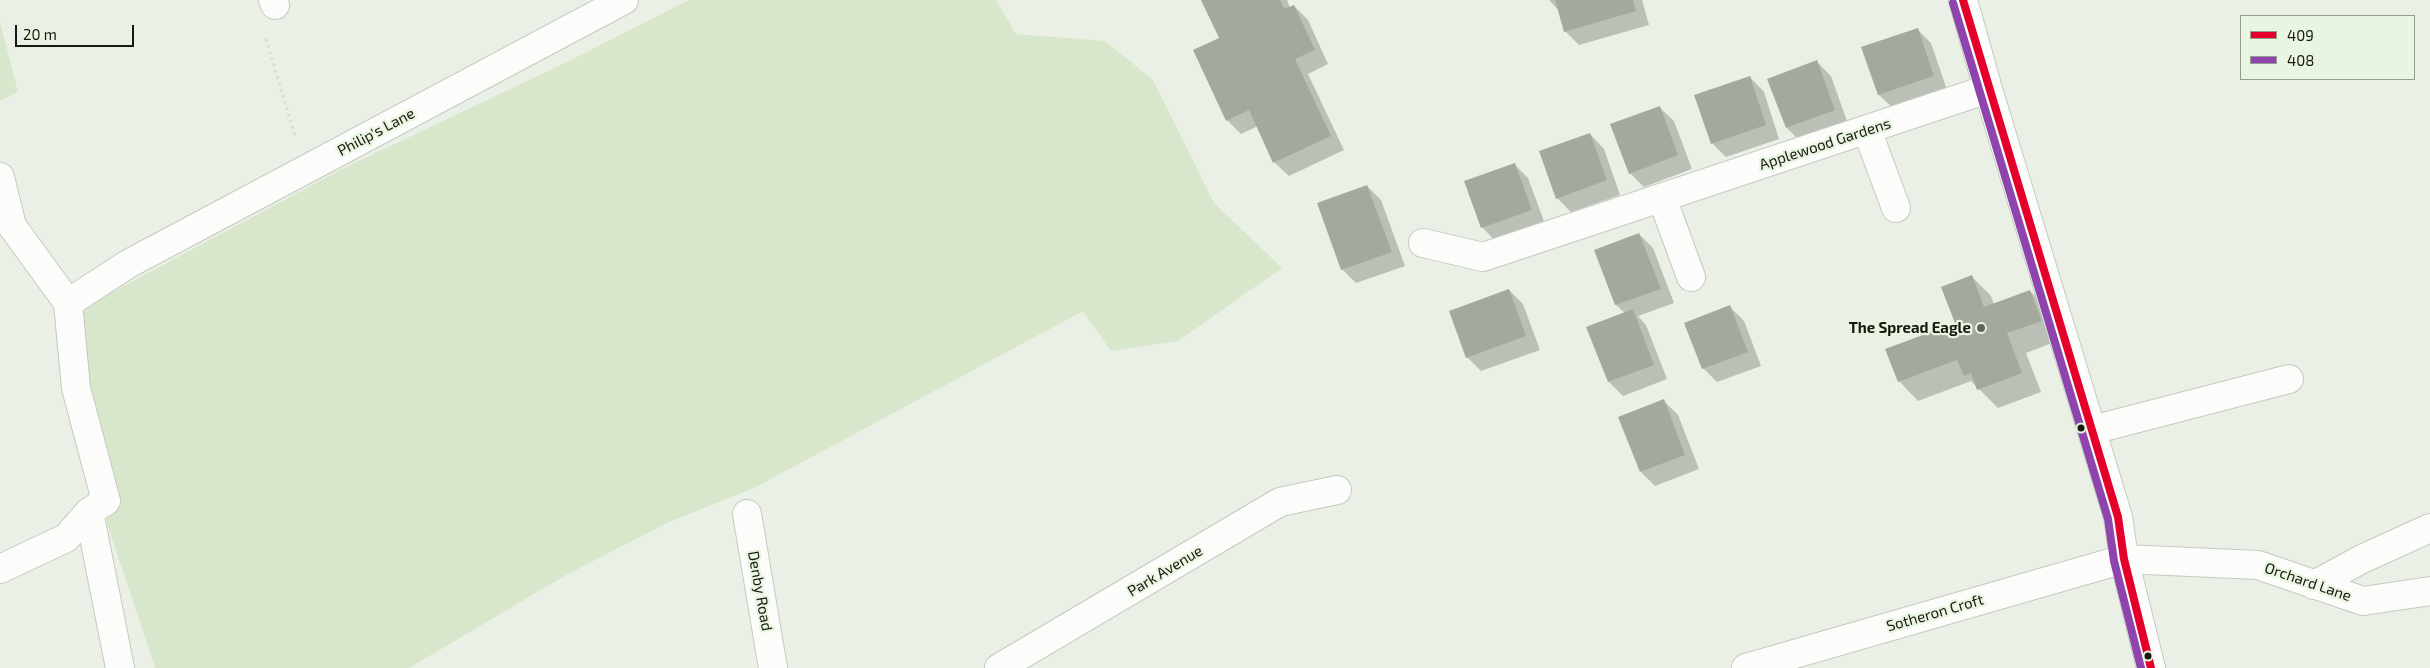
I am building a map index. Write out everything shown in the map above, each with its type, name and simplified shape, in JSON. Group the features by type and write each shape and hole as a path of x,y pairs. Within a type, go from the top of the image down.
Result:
{"street":[{"name":"Philip's Lane","path":"68,303 128,264 624,0"},
{"path":"1963,0 1988,89 2118,517 2124,559 2151,668"},
{"name":"Applewood Gardens","path":"1423,243 1483,257 1988,89"},
{"path":"1867,130 1896,208"},
{"path":"0,177 12,226 68,303 76,388 106,501 88,512 66,538 0,569"},
{"path":"1662,198 1692,277"},
{"path":"2092,430 2290,379"},
{"name":"Park Avenue","path":"999,668 1280,502 1337,490"},
{"path":"88,512 120,668"},
{"name":"Denby Road","path":"747,514 773,668"},
{"path":"2314,584 2362,559 2430,528"},
{"name":"Orchard Lane","path":"2124,559 2258,566 2363,601 2430,592"},
{"name":"Sotheron Croft","path":"1746,668 2124,559"}],"path":[{"path":"274,3 264,28 304,170"}],"green space":[{"path":"689,0 996,0 1016,34 1105,41 1153,80 1214,203 1282,268 1178,341 1111,351 1083,311 756,487 669,522 566,575 409,668 155,668 107,523 87,395 80,316 92,303 344,168 565,63"},
{"path":"0,22 18,92 0,101"}],"building":[{"path":"1201,0 1280,0 1284,9 1294,5 1315,50 1295,59 1331,136 1273,163 1249,110 1226,121 1193,50 1219,38"},
{"path":"1555,0 1633,0 1636,11 1564,32"},
{"path":"1918,28 1934,76 1878,95 1861,47"},
{"path":"1817,60 1835,110 1786,128 1767,79"},
{"path":"1750,76 1766,125 1711,144 1694,95"},
{"path":"1660,106 1678,155 1629,174 1610,124"},
{"path":"1590,133 1607,180 1556,199 1539,151"},
{"path":"1515,163 1532,210 1481,228 1464,181"},
{"path":"1367,185 1392,252 1341,270 1317,203"},
{"path":"1639,233 1661,289 1615,305 1594,250"},
{"name":"The Spread Eagle","path":"1972,275 1984,307 2030,290 2042,321 2007,333 2022,373 1977,390 1971,373 1964,376 1957,360 1898,382 1885,349 1955,323 1941,287"},
{"path":"1509,289 1526,336 1466,358 1449,311"},
{"path":"1730,305 1748,352 1702,369 1684,323"},
{"path":"1633,309 1654,365 1608,382 1586,327"},
{"path":"1664,399 1685,455 1640,472 1618,417"}],"transit line":[{"name":"409","path":"1963,0 2118,517 2124,559 2151,668"},
{"name":"408","path":"1953,3 2108,519 2114,561 2141,668"}],"place":[{"name":"The Spread Eagle","path":"1981,328"}]}
